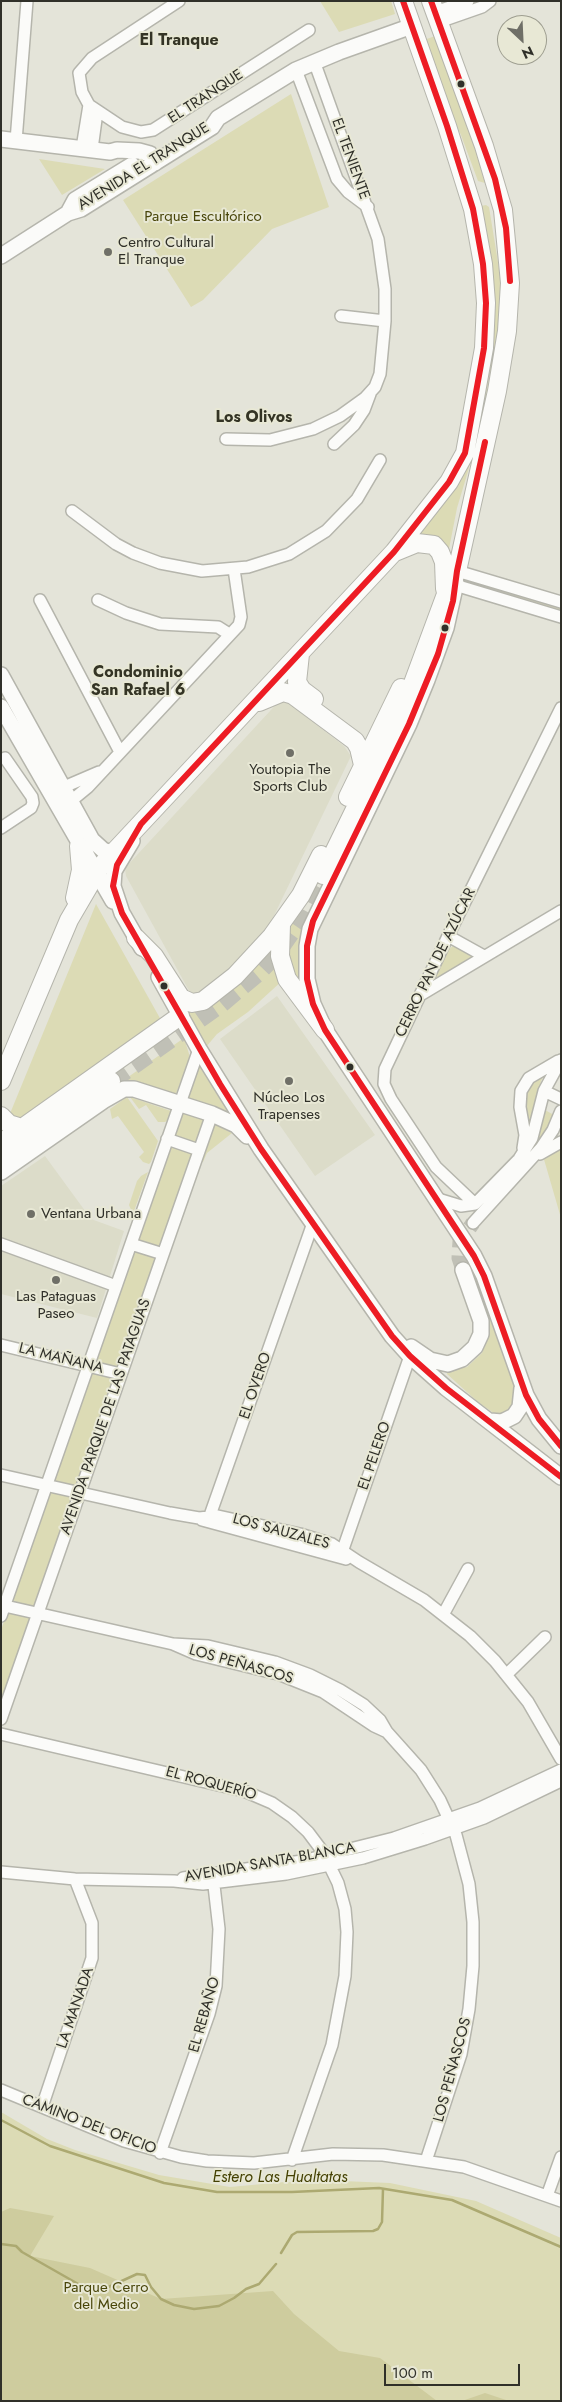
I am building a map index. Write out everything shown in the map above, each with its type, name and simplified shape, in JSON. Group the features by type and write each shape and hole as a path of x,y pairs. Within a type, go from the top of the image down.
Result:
{"main road":[{"path":"68,920 96,874 112,853 254,704 394,552 450,482 461,462 470,436 484,348 486,323 484,264 473,209 447,126 403,1"},
{"path":"325,1030 313,1004 307,979 307,946 310,929 416,707 438,654 452,584 497,391 508,331 509,264 503,210 495,179 432,9 424,8 422,17 412,26"},
{"name":"AVENIDA EL TRANQUE","path":"68,213 75,200 113,176 148,161 212,127 218,118 296,70 314,61 412,26"},
{"path":"447,126 455,129 475,184 481,187 495,179"},
{"path":"9,140 98,150 148,161"},
{"path":"98,150 116,167 113,176"},
{"name":"AVENIDA EL TRANQUE","path":"1,256 68,213 81,209 148,161"},
{"path":"473,209 487,200 503,210"},
{"path":"323,875 402,713 452,584 437,548 422,543 394,552"},
{"path":"136,938 154,956 181,998 186,1002 196,1003 208,998 235,976 281,925 310,879 383,723 411,668 433,632"},
{"path":"300,654 296,677 302,690 352,728 362,730 383,723"},
{"path":"1,675 95,844 103,850 112,853"},
{"path":"254,704 283,692 293,695 355,741 359,748 363,765"},
{"path":"1,707 96,874 122,913 199,1049 261,1149 385,1327 410,1356 446,1388 561,1477"},
{"path":"48,790 63,803 68,794"},
{"path":"122,913 114,891 114,875 141,824"},
{"path":"1,1081 68,920 79,881 80,846"},
{"path":"281,925 280,956 288,979 325,1030 474,1256 484,1276 522,1387 534,1411 561,1446"},
{"path":"1,1143 180,1016"},
{"path":"1,1157 111,1081"},
{"path":"1,1172 116,1092 134,1089 179,1105 212,1114 236,1126 261,1149"},
{"path":"1,1116 9,1124 22,1128"},
{"path":"385,1327 419,1353 438,1363 453,1363 468,1356 478,1342 481,1326 463,1270"},
{"path":"490,1421 502,1422 514,1416 521,1404 522,1387"}],"street":[{"path":"9,140 27,1"},
{"path":"98,150 93,109 82,92 79,79 82,67 92,58 179,1"},
{"path":"432,9 468,1"},
{"path":"432,9 482,7 490,1"},
{"name":"EL TRANQUE","path":"93,109 129,130 141,132 153,130 309,30"},
{"name":"EL TENIENTE","path":"314,61 368,207 382,256 385,321 380,374 364,410 354,425 334,444"},
{"name":"EL TENIENTE","path":"296,70 337,179 348,192 368,207"},
{"name":"EL TENIENTE","path":"315,117 332,110"},
{"path":"341,316 385,321"},
{"name":"EL TENIENTE","path":"226,439 270,440 299,434 340,416 370,393"},
{"path":"72,511 116,544 146,559 188,569 234,569 262,564 289,554 326,531 357,499 380,460"},
{"path":"68,794 84,792 238,625 241,617 234,569"},
{"path":"452,584 561,602"},
{"path":"452,584 561,617"},
{"path":"40,600 120,752"},
{"path":"98,600 126,613 160,624 218,627 229,634"},
{"name":"CERRO PAN DE AZÚCAR","path":"475,1204 436,1167 391,1099 384,1084 385,1069 448,936 561,708"},
{"path":"1,828 31,808 33,803 32,797 3,759 23,746"},
{"path":"422,994 561,911"},
{"path":"448,936 484,956"},
{"path":"2,1609 199,1049"},
{"path":"524,1160 525,1139 520,1107 521,1091 529,1078 561,1060"},
{"path":"473,1223 524,1160 532,1138 544,1091 550,1076 561,1060"},
{"path":"544,1091 561,1099"},
{"path":"438,1199 461,1206 475,1204 524,1160 553,1130 560,1112 541,1104"},
{"name":"AVENIDA PARQUE DE LAS PATAGUAS","path":"1,1719 212,1114"},
{"path":"167,1139 199,1150"},
{"path":"524,1160 561,1142"},
{"name":"EL OVERO","path":"205,1519 313,1224"},
{"path":"304,1249 311,1242 326,1242"},
{"path":"1,1244 116,1286"},
{"path":"131,1244 163,1254"},
{"name":"LA MAÑANA","path":"1,1345 121,1374"},
{"name":"EL PELERO","path":"341,1553 410,1356"},
{"name":"LOS SAUZALES","path":"1,1475 142,1508 205,1519 218,1516 300,1534 359,1562 404,1587 444,1614 483,1648 507,1674 537,1716 561,1759"},
{"path":"444,1614 468,1570"},
{"name":"LOS PEÑASCOS","path":"2,1609 38,1614 173,1644 196,1654 278,1674 308,1685 387,1732 421,1770 440,1800 452,1825 465,1866 471,1902 474,1943 472,1981 460,2054 426,2161"},
{"path":"507,1674 545,1637"},
{"name":"EL ROQUERÍO","path":"1,1734 244,1791 272,1803 292,1817 308,1832 328,1861 342,1896 346,1921 347,1959 343,1993 332,2045 292,2160"},
{"name":"AVENIDA SANTA BLANCA","path":"452,1825 561,1770"},
{"name":"AVENIDA SANTA BLANCA","path":"5,1871 75,1879 174,1880 214,1878 328,1861 394,1838 452,1825 513,1805 561,1781"},
{"name":"EL REBAÑO","path":"160,2152 209,2014 216,1986 220,1944 214,1878"},
{"name":"LA MANADA","path":"42,2107 92,1958 92,1923 75,1879"},
{"name":"CAMINO DEL OFICIO","path":"1,2090 124,2141 160,2152 222,2162 254,2163 354,2154 426,2161 476,2171 561,2201"},
{"path":"547,2196 561,2158"}],"shaded area":[{"path":"282,698 344,746 351,756 268,928 234,966 193,998 126,876 125,868"},
{"path":"277,996 375,1135 315,1176 220,1039"},
{"path":"45,1156 91,1219 124,1231 97,1318 1,1294 1,1186"}],"green space":[{"path":"320,1 391,1 395,14 339,32"},
{"path":"435,36 469,126 485,183 478,181 461,135 446,103 424,40"},
{"name":"Parque Escultórico","path":"291,94 329,207 272,229 203,300 191,307 123,200"},
{"path":"39,159 105,169 62,195"},
{"path":"486,205 489,207 502,287 499,327 478,438 457,508 448,554 416,537 448,499 464,475 475,445 480,210 481,206"},
{"path":"478,583 561,607 561,612 476,589"},
{"path":"96,904 161,1020 20,1119 9,1116"},
{"path":"309,916 303,988 284,962 290,921 301,929"},
{"path":"275,940 283,980 248,1012 217,1034 206,1047 184,1008"},
{"path":"453,946 473,957 437,978 435,975 448,950"},
{"path":"184,1038 190,1057 175,1096 121,1082"},
{"path":"199,1067 201,1067 229,1112 188,1099 187,1096"},
{"path":"548,1069 541,1081 528,1131 523,1090"},
{"path":"127,1097 158,1141 149,1164 143,1162 139,1157 144,1152 118,1116 112,1119 110,1109"},
{"path":"130,1097 171,1111 168,1120 158,1122 146,1105 139,1109"},
{"path":"545,1110 554,1115 545,1135 532,1150 543,1112"},
{"path":"182,1113 204,1120 1,1705 1,1630"},
{"path":"214,1124 232,1133 207,1153 203,1162 201,1162"},
{"path":"561,1147 561,1218 543,1156"},
{"path":"148,1172 133,1214 129,1205 137,1181"},
{"path":"486,1301 512,1380 522,1402 502,1419 478,1402 447,1374 447,1371 467,1367 482,1353 488,1338 486,1322 479,1302"},
{"name":"Parque Cerro del Medio","path":"1,2112 47,2139 75,2150 159,2175 230,2187 284,2182 342,2181 390,2183 476,2201 561,2238 561,2401 1,2401"},
{"path":"10,2208 54,2216 30,2256 90,2268 161,2299 273,2291 294,2314 339,2351 380,2358 437,2401 1,2401 1,2212"},
{"path":"485,2393 509,2401 462,2401"}],"waterway":[{"name":"Estero Las Hualtatas","path":"1,2120 50,2146 164,2183 217,2192 292,2192 379,2188 452,2200 561,2247"},
{"path":"281,2253 292,2235 297,2232 373,2231 378,2229 382,2222 383,2189"},
{"path":"1,2244 16,2246 22,2252 87,2289 102,2290 137,2274 145,2275 151,2287 161,2299 174,2305 194,2309 219,2306 234,2298 246,2289 259,2284 276,2264"}],"tunnel":[{"path":"111,1081 221,1004 258,973 276,954 297,924 323,875"},
{"path":"463,1270 459,1258 460,1241 473,1223"}],"transit line":[{"path":"403,1 447,126 473,209 483,264 486,303 484,348 465,453 449,482 394,552 141,824 117,865 113,886 122,913 220,1084 261,1149 392,1336 410,1356 446,1388 561,1477"},
{"path":"431,1 495,179 506,228 510,281"},
{"path":"485,442 457,571 453,601 438,654 409,724 313,921 307,946 307,979 313,1004 325,1030 474,1256 484,1276 526,1395 539,1419 561,1446"}],"place":[{"name":"Centro Cultural El Tranque","path":"108,252"},
{"name":"Youtopia The Sports Club","path":"290,753"},
{"name":"Núcleo Los Trapenses","path":"289,1081"},
{"name":"Ventana Urbana","path":"31,1214"},
{"name":"Las Pataguas Paseo","path":"56,1280"}],"district":[{"name":"El Tranque","path":"179,41"},
{"name":"Los Olivos","path":"254,418"},
{"name":"Condominio San Rafael 6","path":"138,682"}]}
